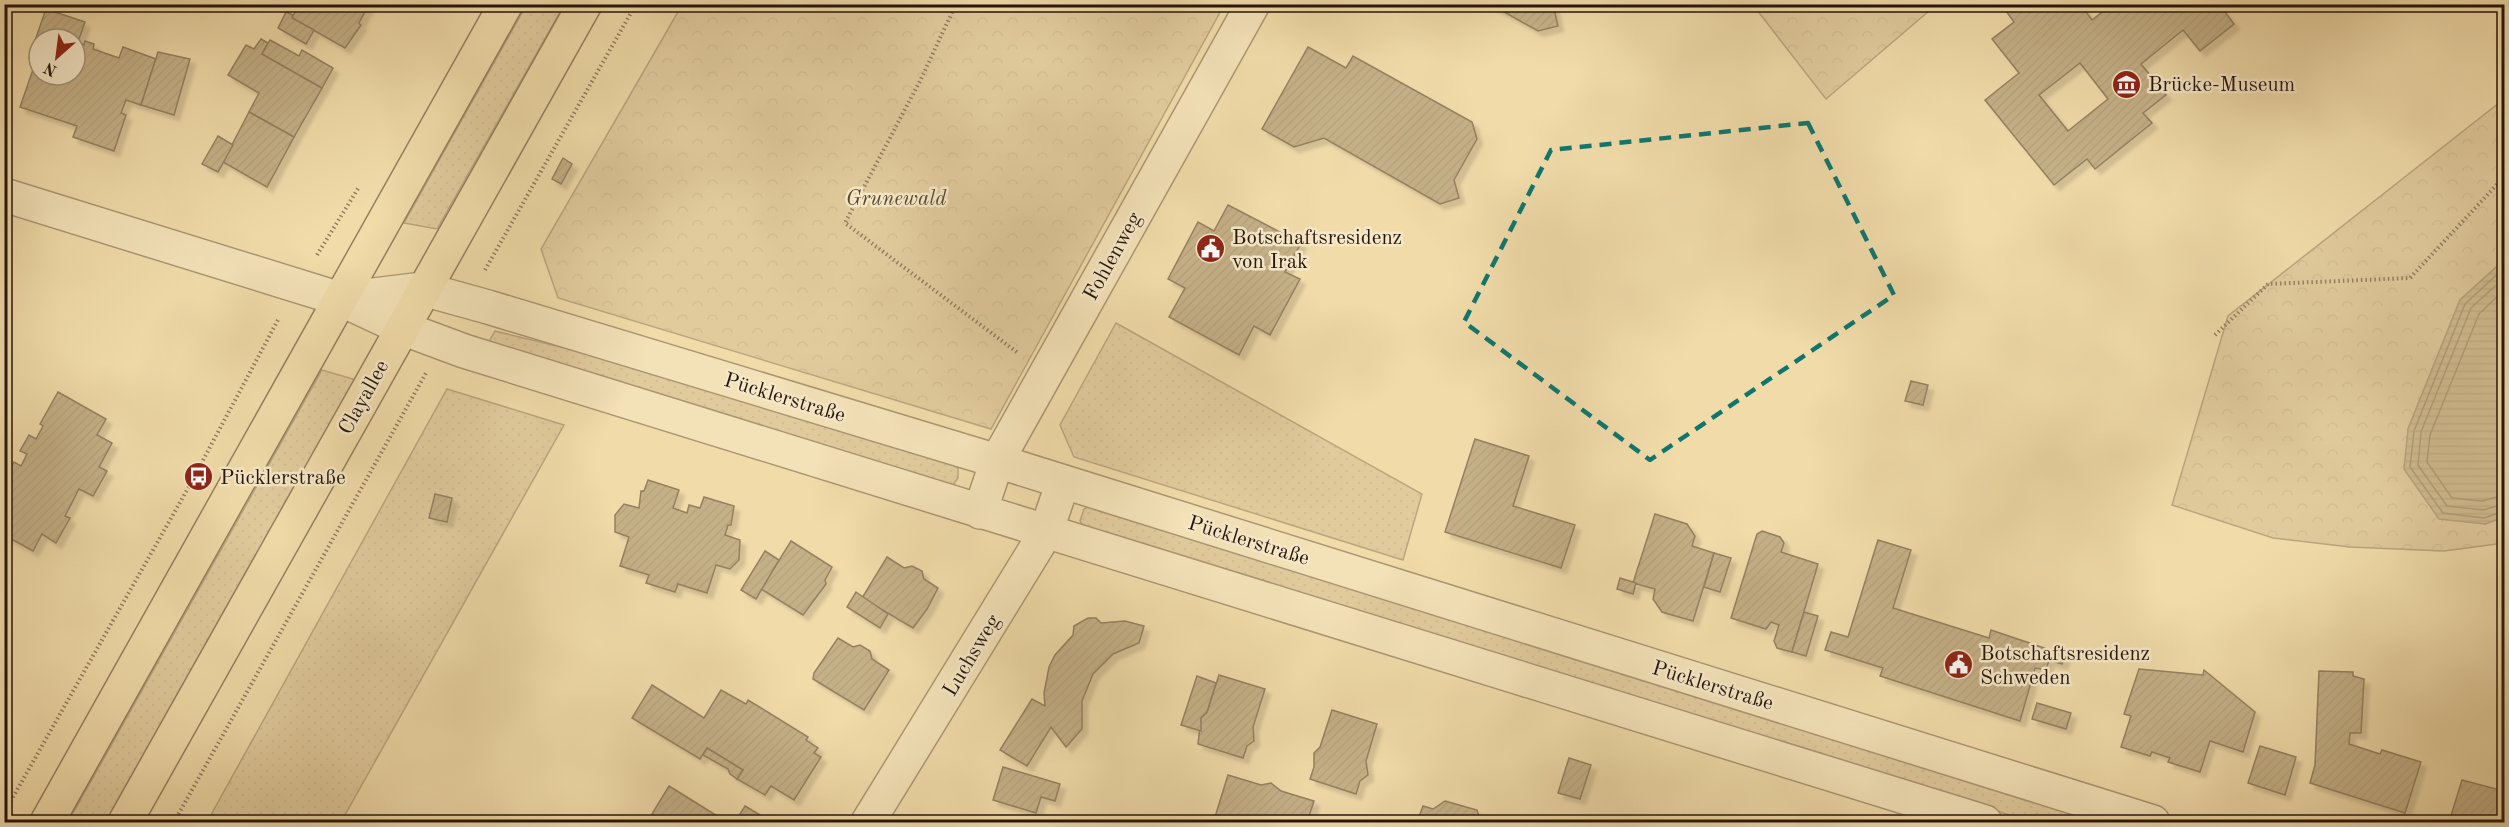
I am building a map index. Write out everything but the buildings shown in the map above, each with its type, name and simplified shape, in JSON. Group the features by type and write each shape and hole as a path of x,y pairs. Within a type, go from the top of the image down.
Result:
{"main road":[{"path":"47,822 506,4"},
{"name":"Clayallee","path":"125,822 585,4"}],"street":[{"name":"Fohlenweg","path":"980,512 997,462 1253,4"},
{"name":"Pücklerstraße","path":"4,195 340,299 402,328 464,351 1985,822"},
{"name":"Pücklerstraße","path":"340,299 423,289 1063,482 2153,822"},
{"name":"Luchsweg","path":"868,822 1046,532 1063,482"}],"path":[{"path":"504,236 636,4"},
{"path":"956,4 921,79 845,223 1046,374"},
{"path":"2214,335 2268,284 2410,278 2505,177"},
{"path":"4,813 187,490 282,313"},
{"path":"174,822 411,399"}],"highlighted area":[{"path":"1808,123 1894,295 1650,460 1464,322 1551,150"}],"green space":[{"path":"527,4 564,5 437,229 404,223"},
{"name":"Grunewald","path":"682,5 1224,5 991,429 558,298 541,249"},
{"path":"1753,5 1936,5 1826,99"},
{"path":"2504,99 2504,260 2460,300 2408,429 2485,524 2504,517 2504,543 2444,551 2350,547 2273,538 2172,505 2228,316"},
{"path":"1116,323 1422,494 1403,560 1074,457 1060,425"},
{"path":"495,331 627,363 953,465 958,468 958,478 953,485 488,343"},
{"path":"322,370 356,380 107,822 68,822"},
{"path":"447,389 564,425 341,822 207,822"},
{"path":"1088,507 2104,822 2032,822 1085,529 1080,521 1084,509"}],"water":[{"path":"2504,260 2504,517 2485,524 2439,519 2404,469 2408,429 2460,300"}],"place":[{"name":"Brücke-Museum","path":"2127,84"},
{"name":"Botschaftsresidenz von Irak","path":"1211,249"},
{"name":"Pücklerstraße","path":"199,477"},
{"name":"Botschaftsresidenz Schweden","path":"1959,665"}]}
